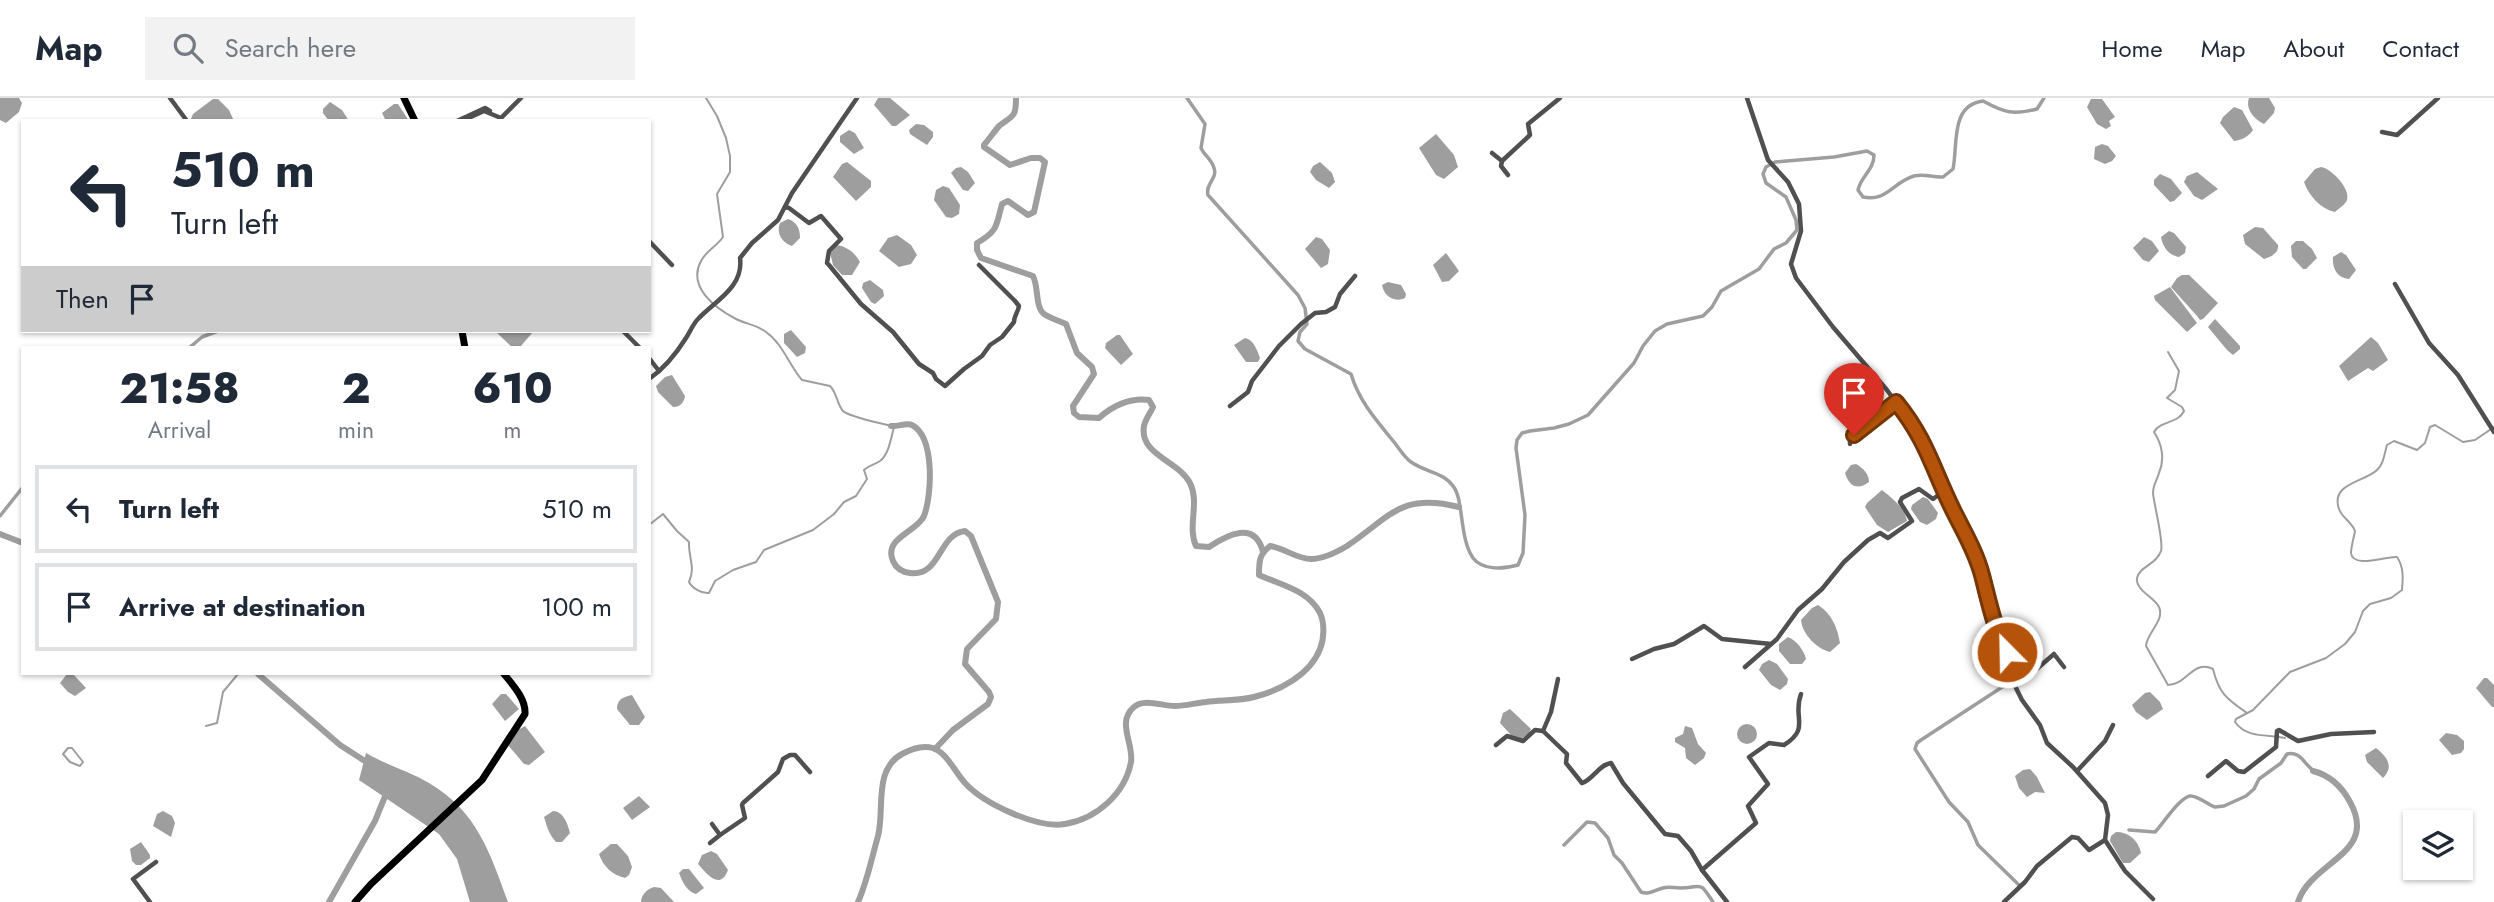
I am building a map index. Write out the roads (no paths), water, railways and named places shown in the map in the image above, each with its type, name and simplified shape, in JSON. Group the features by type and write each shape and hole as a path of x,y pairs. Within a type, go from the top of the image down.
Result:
{"main road":[{"path":"404,98 414,119"},
{"path":"355,902 482,780 525,714 526,708 506,675"}],"street":[{"path":"170,98 186,119"},
{"path":"501,118 521,98"},
{"path":"651,377 670,361 697,320 720,301 736,282 742,269 740,258 752,243 778,220 857,98"},
{"path":"1508,175 1501,166 1502,161 1530,135 1528,124 1560,98"},
{"path":"1747,98 1768,160 1788,181 1799,204 1801,231 1791,264 1796,278 1896,402 1923,440 1970,542 1982,574 1994,625 2010,659 2022,700 2040,724 2047,743 2077,771 2105,803 2108,815 2105,840 2125,871 2152,899"},
{"path":"2382,132 2397,135 2438,98"},
{"path":"461,119 485,108 501,118"},
{"path":"466,119 484,111 501,118"},
{"path":"1492,153 1502,161"},
{"path":"785,207 809,223 821,216 835,230 841,239 829,251 827,263 861,304 893,332 919,364 933,373 945,386 1002,337 1012,326 1018,311 1019,306 979,265"},
{"path":"651,243 671,265"},
{"path":"1230,406 1248,392 1252,381 1279,346 1301,324 1315,313 1326,312 1335,307 1340,294 1355,276"},
{"path":"2395,284 2429,343 2458,375 2494,432"},
{"path":"625,333 638,346"},
{"path":"651,361 659,371"},
{"path":"1850,444 1854,435 1896,402"},
{"path":"1745,667 1772,644 1798,610 1822,589 1858,548 1880,533 1888,538 1912,521 1900,502 1902,498 1919,489 1933,499 1944,490"},
{"path":"1632,659 1674,644 1704,626 1722,639 1772,644"},
{"path":"2015,683 2025,679 2054,654 2064,667"},
{"path":"1544,731 1558,679"},
{"path":"1702,870 1756,823 1748,806 1768,784 1749,757 1769,743 1784,746 1798,734 1801,727 1797,708 1801,694"},
{"path":"2077,771 2105,741 2113,725"},
{"path":"1496,746 1507,736 1522,741 1535,730 1544,731 1567,754 1566,764 1583,783 1603,765 1611,763 1627,788 1665,834 1680,838 1696,857 1702,870 1727,902"},
{"path":"2208,776 2226,761 2238,771 2244,772 2276,747 2277,732 2281,731 2298,741 2331,734 2374,732"},
{"path":"710,843 745,818 743,803 778,772 787,756 794,755 810,772"},
{"path":"712,824 720,835"},
{"path":"2004,902 2037,866 2072,837 2078,838 2089,850 2105,840"},
{"path":"150,902 133,879 156,862"}],"waterway":[{"path":"706,98 726,138 730,172 717,194 723,237 701,261 698,271 700,288 720,309 772,337 802,380 830,386 843,411 858,418 891,426"},
{"path":"1016,98 1013,115 999,126 984,147 1010,165 1031,158 1040,158 1045,162 1034,212 1028,215 1008,201 1002,204 995,227 977,243 981,258 1033,276 1041,311 1066,324 1077,353 1092,367 1094,374 1073,406 1074,413 1079,417 1099,418 1122,403 1149,400 1153,407 1145,424 1144,436 1153,451 1185,475 1190,483 1194,498 1193,531 1196,546 1209,547 1232,535 1247,533 1254,536 1263,552"},
{"path":"1187,98 1205,124 1201,148 1212,162 1215,172 1208,195 1298,295 1305,308 1307,324 1300,332 1298,341 1305,349 1351,374 1369,410 1406,458 1449,481 1459,500 1466,540 1473,558 1482,565 1500,568 1518,565 1523,553 1525,515 1516,448 1522,433 1569,424 1588,415 1634,363 1655,331 1667,324 1703,316 1721,291 1759,269 1774,249 1786,243 1797,230 1796,220 1786,197 1766,183 1763,174 1766,167 1775,162 1867,151 1874,155 1873,160 1858,190 1863,197 1878,197 1914,176 1943,177 1953,169 1957,128 1960,118 1972,104 1983,101 2003,110 2022,112 2037,109 2044,98"},
{"path":"191,346 202,337 213,333"},
{"path":"2168,352 2179,371 2175,390 2167,398 2184,411 2178,418 2161,425 2154,432 2162,457 2153,493 2162,546 2159,556 2141,571 2137,582 2157,603 2160,617 2146,646 2168,685 2175,684 2200,667 2213,669 2225,695 2247,713"},
{"path":"891,426 910,424 919,431 925,441 930,467 929,495 924,516 893,547 891,553 894,563 904,572 928,569 949,539 965,531 971,536 998,602 996,619 967,649 965,664 991,697 988,704 953,730 935,749"},
{"path":"2285,738 2245,731 2235,722 2236,719 2253,710 2290,672 2326,658 2345,644 2355,632 2363,611 2370,604 2391,598 2402,590 2402,569 2397,557 2364,561 2353,558 2351,551 2355,531 2339,509 2339,494 2350,484 2377,470 2387,445 2394,441 2417,450 2425,443 2430,427 2435,425 2463,442 2475,440 2494,427"},
{"path":"651,523 663,514 689,542 692,567 689,582 703,593 709,593 715,581 733,570 756,562 764,550 813,530 834,514 844,502 856,496 867,479 864,470 880,461 886,454 894,427"},
{"path":"0,516 21,490"},
{"path":"858,902 878,836 884,780 893,761 902,754 921,747 938,750 965,783 984,799 1011,813 1040,823 1065,824 1088,817 1116,794 1128,774 1131,755 1126,719 1138,704 1179,706 1254,697 1273,691 1309,667 1320,649 1323,622 1315,605 1308,599 1285,585 1259,575 1260,559 1270,546 1306,559 1320,558 1347,546 1386,517 1409,505 1439,503 1459,507"},
{"path":"0,534 21,542"},
{"path":"206,726 217,723 223,692 237,675"},
{"path":"259,675 340,745 368,763"},
{"path":"2013,680 1921,740 1915,749 1949,802 1968,822 1978,845 2020,886"},
{"path":"68,748 72,748 83,762 80,766 70,762 63,754 68,748"},
{"path":"2129,830 2155,832 2176,806 2190,796 2215,807 2246,796 2254,789 2259,779 2281,763 2287,754 2296,754 2317,773"},
{"path":"2298,902 2305,888 2350,846 2356,834 2357,820 2347,797 2330,779 2313,771"},
{"path":"329,902 375,821 388,789"},
{"path":"1564,845 1587,822 1595,823 1608,838 1614,855 1641,892 1650,893 1667,887 1700,886 1713,902"}]}
